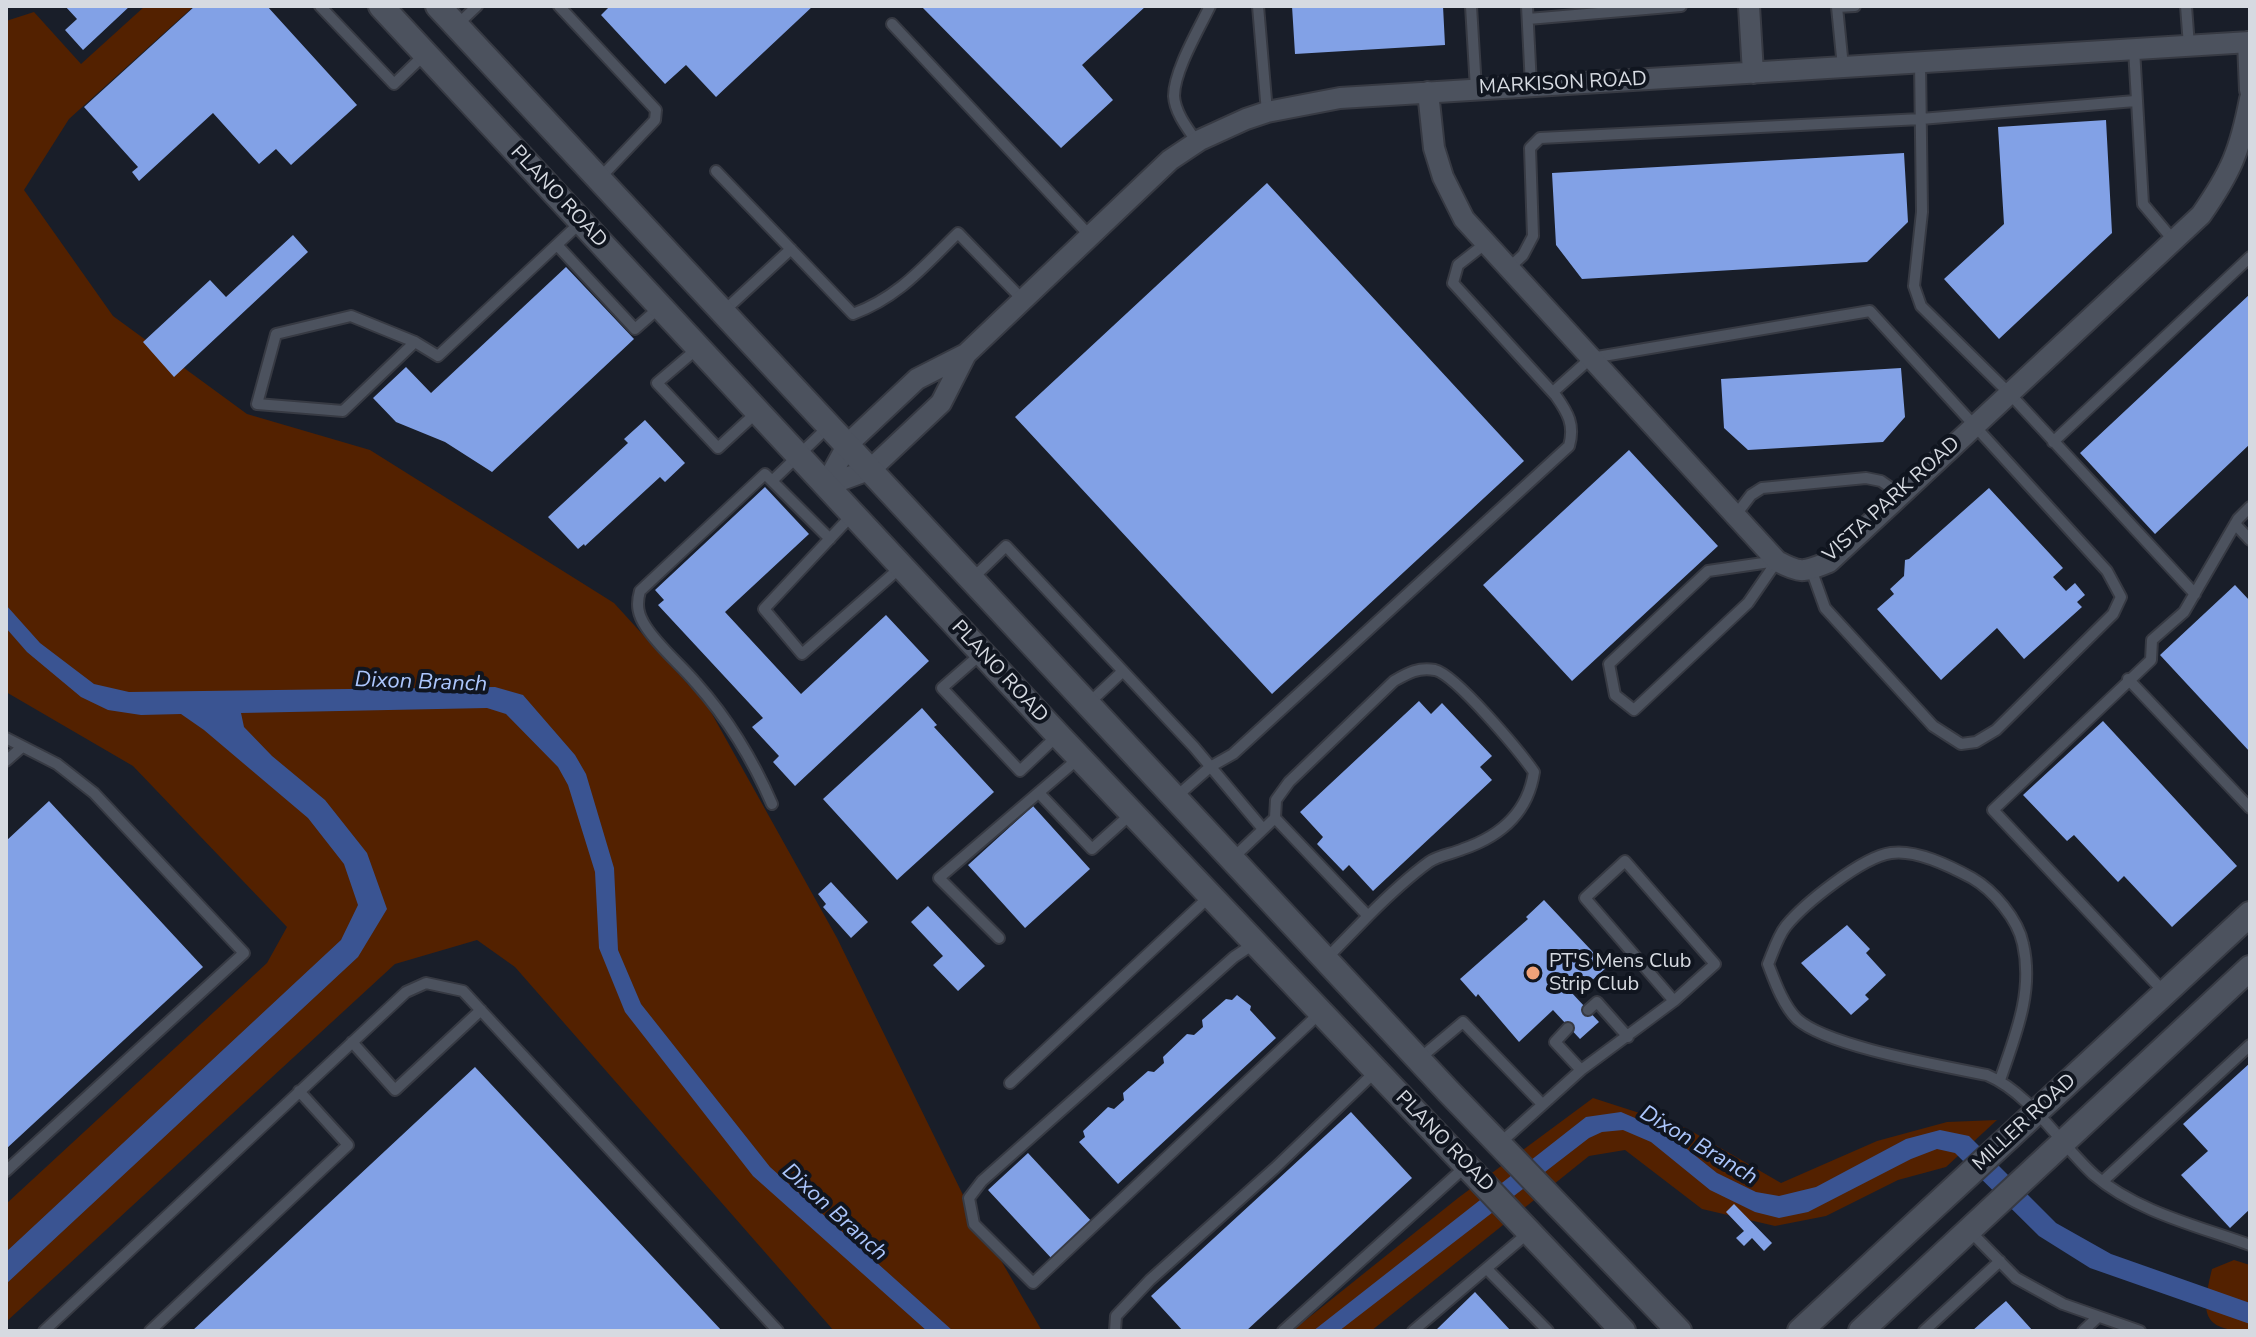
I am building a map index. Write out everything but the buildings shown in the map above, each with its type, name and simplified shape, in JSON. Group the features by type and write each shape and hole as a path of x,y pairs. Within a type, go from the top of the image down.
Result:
{"main road":[{"name":"PLANO ROAD","path":"381,6 1079,758 1623,1331"},
{"name":"PLANO ROAD","path":"438,6 1419,1059 1679,1331"},
{"path":"426,54 456,26"},
{"path":"1138,820 1176,797"},
{"name":"MILLER ROAD","path":"1800,1331 2250,914"},
{"name":"MILLER ROAD","path":"1861,1331 2250,968"},
{"path":"1376,1071 1419,1059"}],"street":[{"path":"1749,6 1753,73"},
{"name":"MARKISON ROAD","path":"825,486 848,444 917,379 966,354 1170,160 1197,142 1267,112 1340,98 2249,42"},
{"path":"2249,42 2250,90"},
{"path":"1428,92 1434,148 1443,177 1464,219 1777,561"},
{"name":"VISTA PARK ROAD","path":"1777,561 1795,571 1829,562 2201,215 2228,176 2247,129 2250,99"},
{"name":"MARKISON ROAD","path":"825,486 871,469 941,403 966,354"}],"lane":[{"path":"320,6 394,84 426,54"},
{"path":"456,26 477,6"},
{"path":"559,6 656,110 655,120 599,179"},
{"path":"1197,142 1181,120 1174,96 1184,59 1210,6"},
{"path":"1258,6 1267,112"},
{"path":"1471,6 1476,89"},
{"path":"1527,6 1531,86"},
{"path":"1528,19 1681,6"},
{"path":"1843,67 1837,7 1855,6"},
{"path":"2186,6 2189,46"},
{"path":"892,24 1090,236"},
{"path":"2134,49 2143,204 2174,241"},
{"path":"1920,62 1922,212 1914,286 1921,306 2010,394 2195,594"},
{"path":"1509,268 1523,255 1533,236 1530,148 1540,138 1921,119 2135,101"},
{"path":"716,171 853,314 880,304 892,295 958,233 1023,300"},
{"path":"415,342 343,411 257,404 276,334 351,316 415,342 438,356 581,222"},
{"path":"1176,797 1210,767 1233,754 1569,446 1574,431 1567,412 1553,392 1453,283 1458,265 1486,243"},
{"path":"557,245 635,329 660,307"},
{"path":"724,311 791,249"},
{"path":"2053,442 2250,257"},
{"path":"1553,392 1591,358 1870,311 2107,571 2121,597 2113,614 1996,730 1976,742 1961,744 1933,726 1825,608 1811,569"},
{"path":"698,348 657,383 718,448 757,412"},
{"path":"772,481 830,425"},
{"path":"772,804 743,746 698,685 646,628 638,612 637,601 640,591 765,474 830,539"},
{"path":"1735,516 1751,495 1762,488 1866,478 1881,481 1901,495"},
{"path":"2165,993 1993,810 2151,660 2152,640 2184,612 2235,524 2250,507"},
{"path":"852,515 764,609 802,654 901,567"},
{"path":"2235,524 2250,540"},
{"path":"973,578 1006,546 1210,767 1263,829"},
{"path":"1777,561 1748,603 1634,710 1615,695 1609,664 1708,571 1777,561"},
{"path":"982,653 942,688 1020,771 1058,735"},
{"path":"1233,858 1275,818 1276,800 1289,782 1394,681 1415,669 1438,670 1521,753 1534,772 1531,793 1519,812 1500,832 1431,861 1368,916 1326,959"},
{"path":"1089,703 1122,672"},
{"path":"2128,679 2250,808"},
{"path":"6,738 57,764 94,793 244,953 6,1171"},
{"path":"6,761 22,747"},
{"path":"999,938 939,878 1079,758"},
{"path":"1039,793 1092,849 1138,820"},
{"path":"1275,818 1368,916"},
{"path":"2000,1080 2022,1017 2027,985 2023,942 2010,914 1981,883 1924,857 1891,853 1855,868 1784,927 1768,964 1778,989 1798,1019 1832,1038 2000,1080 2028,1120 2063,1142 2103,1181 2130,1200 2250,1245"},
{"path":"1499,1144 1581,1070 1674,1001 1715,964 1625,861 1585,898 1674,1001"},
{"path":"1010,1083 1210,896"},
{"path":"1255,943 1234,957 982,1181 969,1198 974,1224 1033,1283 1321,1012"},
{"path":"44,1331 406,992 426,983 463,991 778,1331"},
{"path":"1588,1010 1597,1002 1628,1037"},
{"path":"352,1042 395,1090 481,1010"},
{"path":"1419,1059 1463,1022 1542,1104"},
{"path":"1568,1028 1555,1042 1581,1070"},
{"path":"2103,1181 2250,1045"},
{"path":"1115,1331 1116,1316 1150,1280 1275,1168 1376,1071"},
{"path":"150,1331 348,1145 299,1091"},
{"path":"1283,1331 1466,1165"},
{"path":"1975,1224 2000,1261 2016,1278 2063,1304 2140,1331"},
{"path":"1413,1331 1529,1232"},
{"path":"1924,1331 2000,1261"},
{"path":"1487,1269 1548,1331"},
{"path":"2083,1331 2098,1317"}],"shaded area":[{"path":"145,6 194,6 69,119 24,190 113,316 247,414 370,450 614,603 707,705 837,938 963,1195 1042,1331 834,1331 515,967 477,940 395,964 6,1322 6,1204 267,963 287,927 133,766 6,692 6,21 34,12 81,64"},
{"path":"1593,1098 1686,1128 1781,1183 1877,1141 1947,1122 1997,1120 1946,1167 1898,1180 1826,1216 1775,1226 1702,1209 1625,1150 1589,1156 1371,1331 1292,1331 1458,1198"},
{"path":"2234,1260 2250,1265 2250,1331 2221,1327 2213,1322 2206,1307 2212,1269"}],"water":[{"path":"6,605 40,643 94,684 129,692 495,687 523,695 575,755 586,774 614,868 618,950 641,1004 770,1167 953,1331 927,1331 753,1176 625,1012 599,948 595,872 568,785 558,767 506,714 487,708 241,713 244,727 272,756 325,800 367,853 387,909 358,957 6,1284 6,1252 341,940 358,905 344,864 308,818 181,714 141,715 108,710 81,697 27,652 6,628"},
{"path":"1621,1112 1663,1130 1717,1173 1756,1192 1779,1196 1816,1187 1906,1139 1940,1130 1969,1136 2056,1223 2111,1254 2250,1303 2250,1324 2090,1268 2039,1236 1955,1153 1937,1149 1911,1159 1808,1212 1779,1218 1755,1212 1710,1190 1651,1142 1623,1130 1602,1132 1589,1138 1339,1331 1313,1331 1586,1117"}],"place":[{"name":"PT'S Mens Club Strip Club","path":"1533,973"}],"water label":[{"name":"Dixon Branch","path":"421,683"},
{"name":"Dixon Branch","path":"1698,1146"},
{"name":"Dixon Branch","path":"834,1213"}]}
